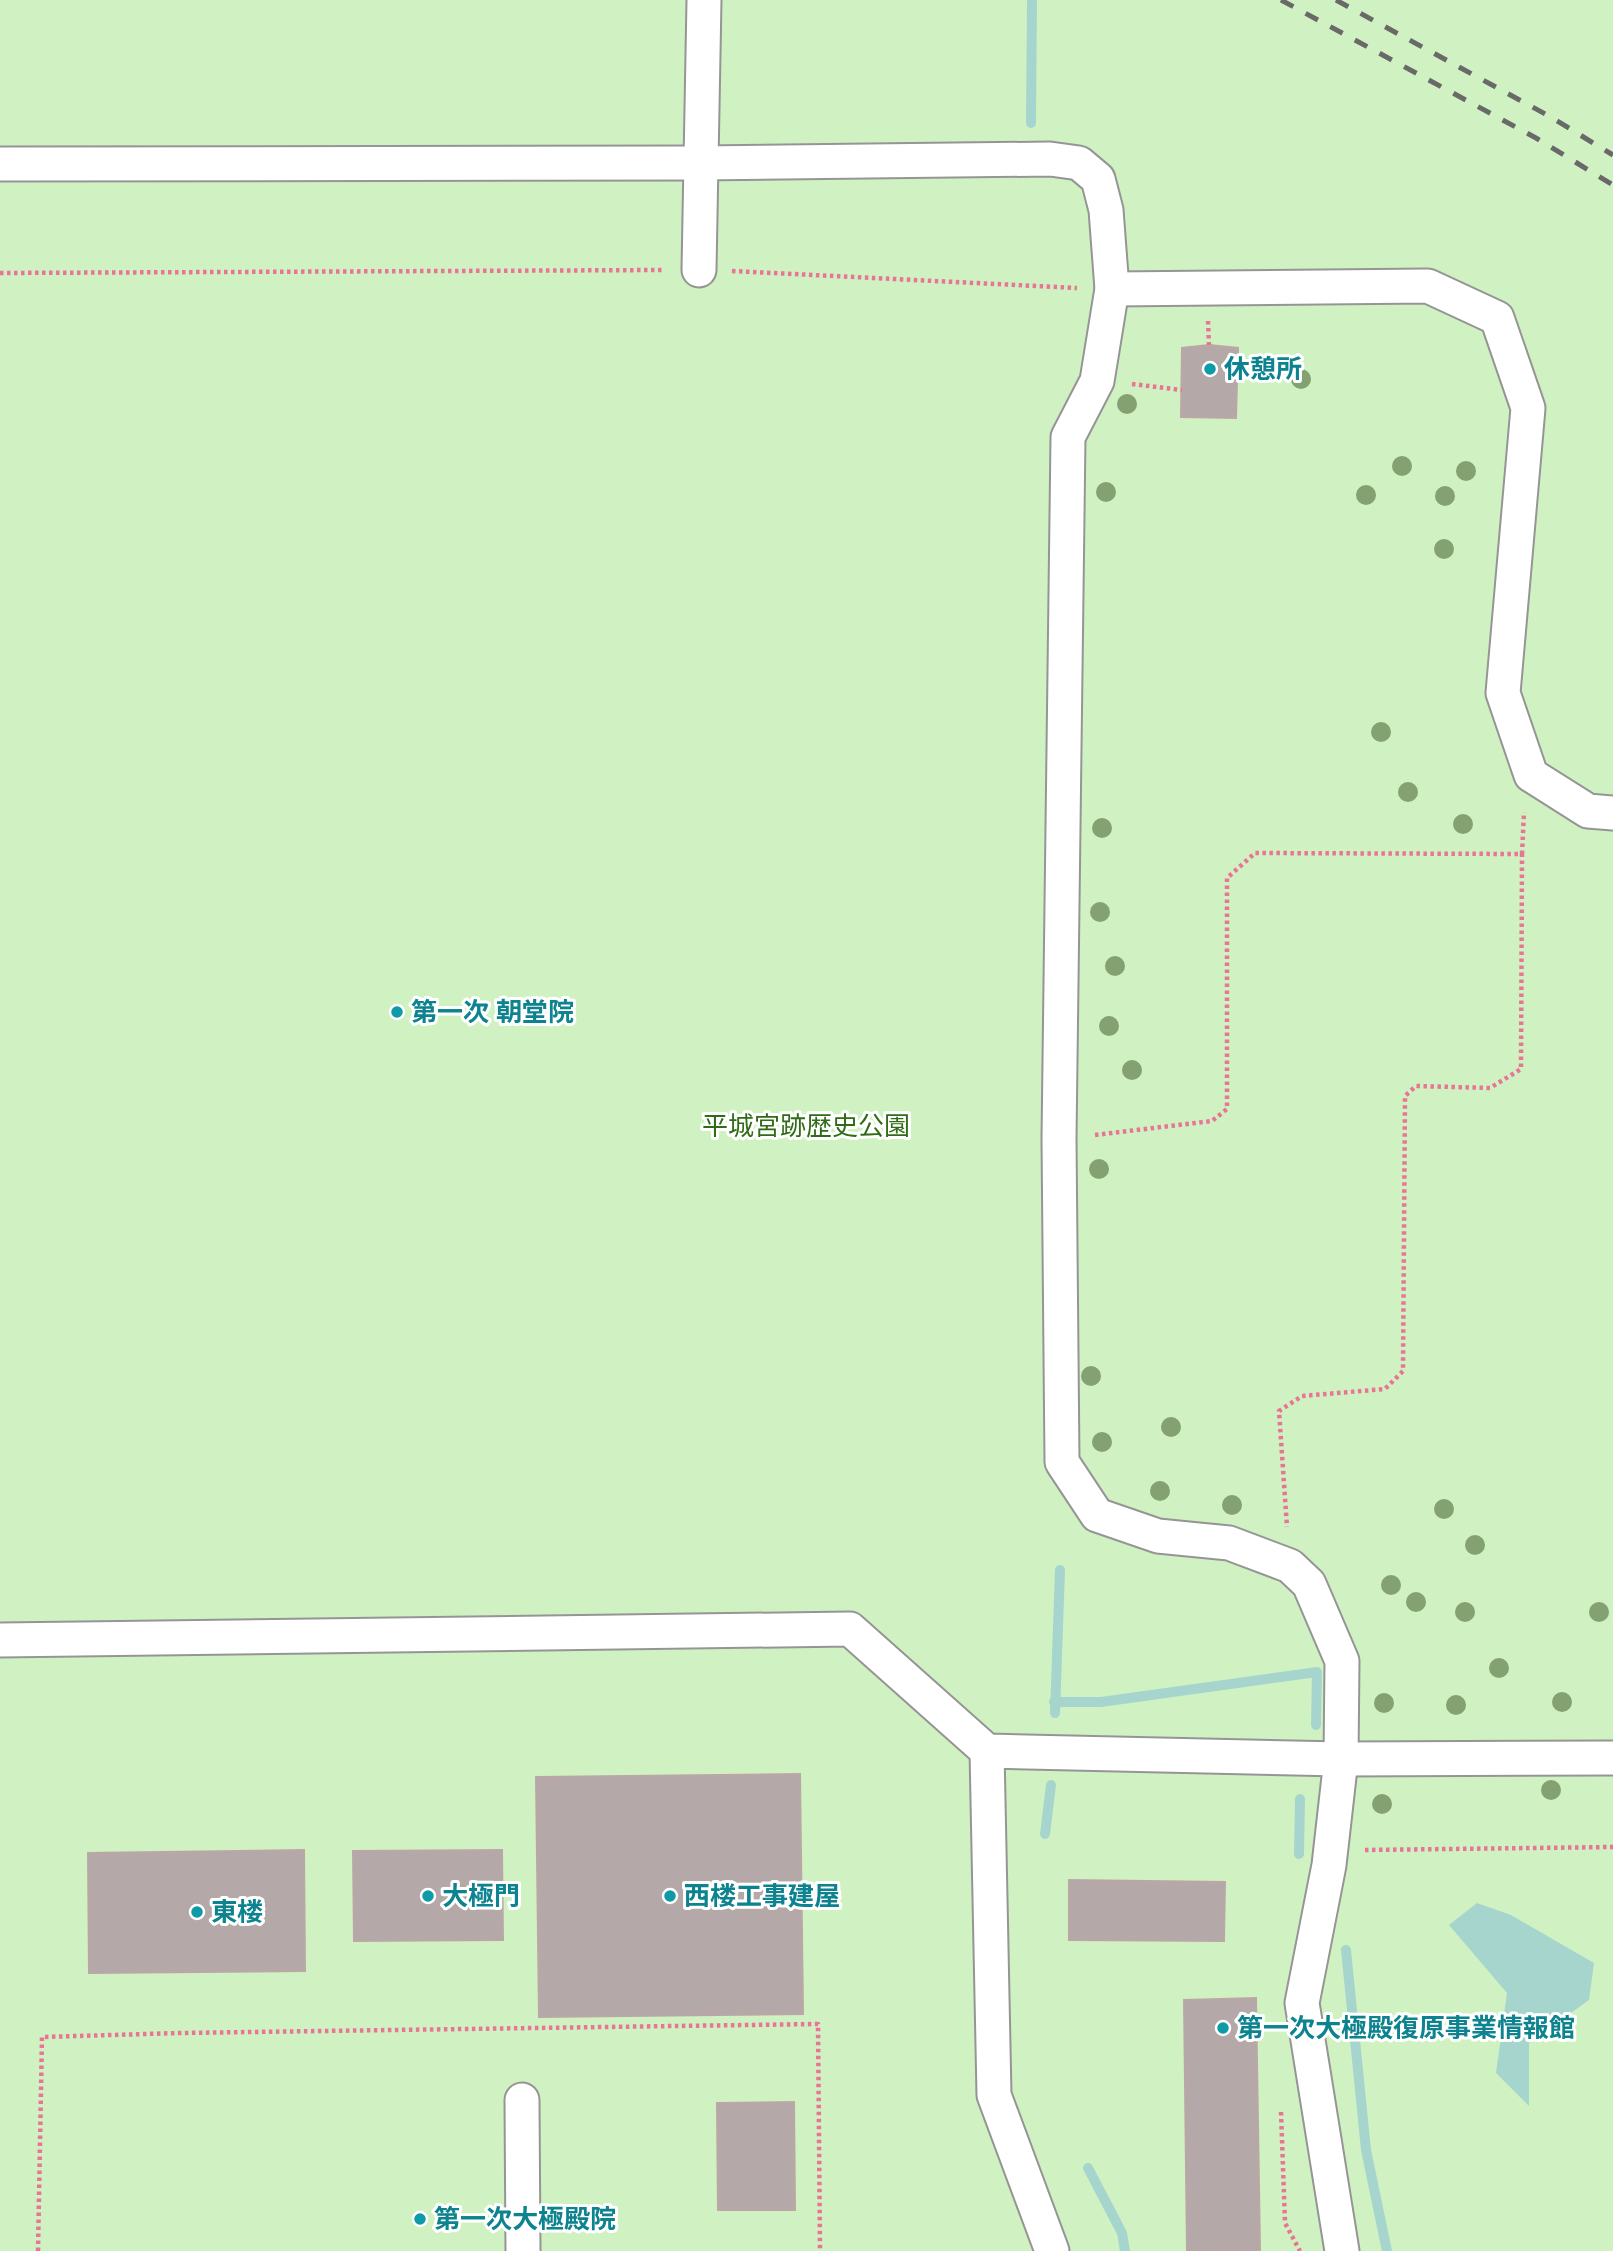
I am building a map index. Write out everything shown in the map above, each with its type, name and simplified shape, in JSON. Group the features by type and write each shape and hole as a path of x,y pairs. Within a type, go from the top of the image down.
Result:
{"street":[{"path":"699,270 704,0"},
{"path":"0,164 700,163 1049,159 1079,163 1098,179 1106,210 1112,289 1097,381 1068,437 1059,1139 1062,1462 1097,1515 1158,1536 1229,1543 1290,1566 1309,1584 1342,1661 1341,1759 1329,1865 1302,2003 1342,2251"},
{"path":"1112,289 1428,285 1497,318 1528,408 1503,693 1531,775 1588,811 1613,813"},
{"path":"0,1640 850,1629 987,1751 1341,1759 1613,1758"},
{"path":"987,1751 994,2095 1052,2251"},
{"path":"522,2100 523,2251"}],"path":[{"path":"0,273 699,270 1112,289"},
{"path":"1097,381 1182,390"},
{"path":"1059,1139 1212,1121 1227,1109 1227,878 1255,853 1522,853 1521,1069 1490,1088 1416,1086 1405,1096 1403,1371 1385,1389 1302,1396 1279,1411 1290,1566"},
{"path":"1360,1850 1613,1847"},
{"path":"38,2251 42,2037 818,2024 820,2251"}],"green space":[{"name":"平城宮跡歴史公園","path":"0,0 1613,0 1613,2251 0,2251"}],"water":[{"path":"1477,1903 1511,1915 1594,1963 1589,2000 1529,2043 1529,2106 1496,2073 1507,1993 1449,1925"}],"building":[{"name":"休憩所","path":"1209,345 1238,348 1236,418 1181,417 1182,348"},
{"name":"西楼工事建屋","path":"800,1774 803,2014 539,2017 536,1777"},
{"name":"東楼","path":"304,1850 305,1971 89,1973 88,1853"},
{"name":"大極門","path":"502,1850 503,1940 354,1941 353,1851"},
{"path":"1069,1880 1225,1882 1224,1941 1069,1940"},
{"path":"1256,1998 1260,2250 1187,2251 1184,2000"},
{"path":"794,2102 795,2210 718,2210 717,2103"}],"waterway":[{"path":"1031,123 1032,0"},
{"path":"1055,1713 1060,1570"},
{"path":"1054,1702 1101,1702 1317,1672 1316,1725"},
{"path":"1045,1834 1051,1785"},
{"path":"1299,1854 1300,1799"},
{"path":"1346,1950 1366,2150 1387,2251"},
{"path":"1088,2168 1122,2233 1125,2251"}],"railway":[{"path":"1281,0 1536,138 1613,185"},
{"path":"1336,0 1549,116 1613,155"}],"place":[{"name":"休憩所","path":"1210,369"},
{"name":"第一次 朝堂院","path":"397,1012"},
{"name":"大極門","path":"428,1896"},
{"name":"西楼工事建屋","path":"670,1896"},
{"name":"東楼","path":"197,1912"},
{"name":"第一次大極殿復原事業情報館","path":"1223,2028"},
{"name":"第一次大極殿院","path":"420,2219"}]}
